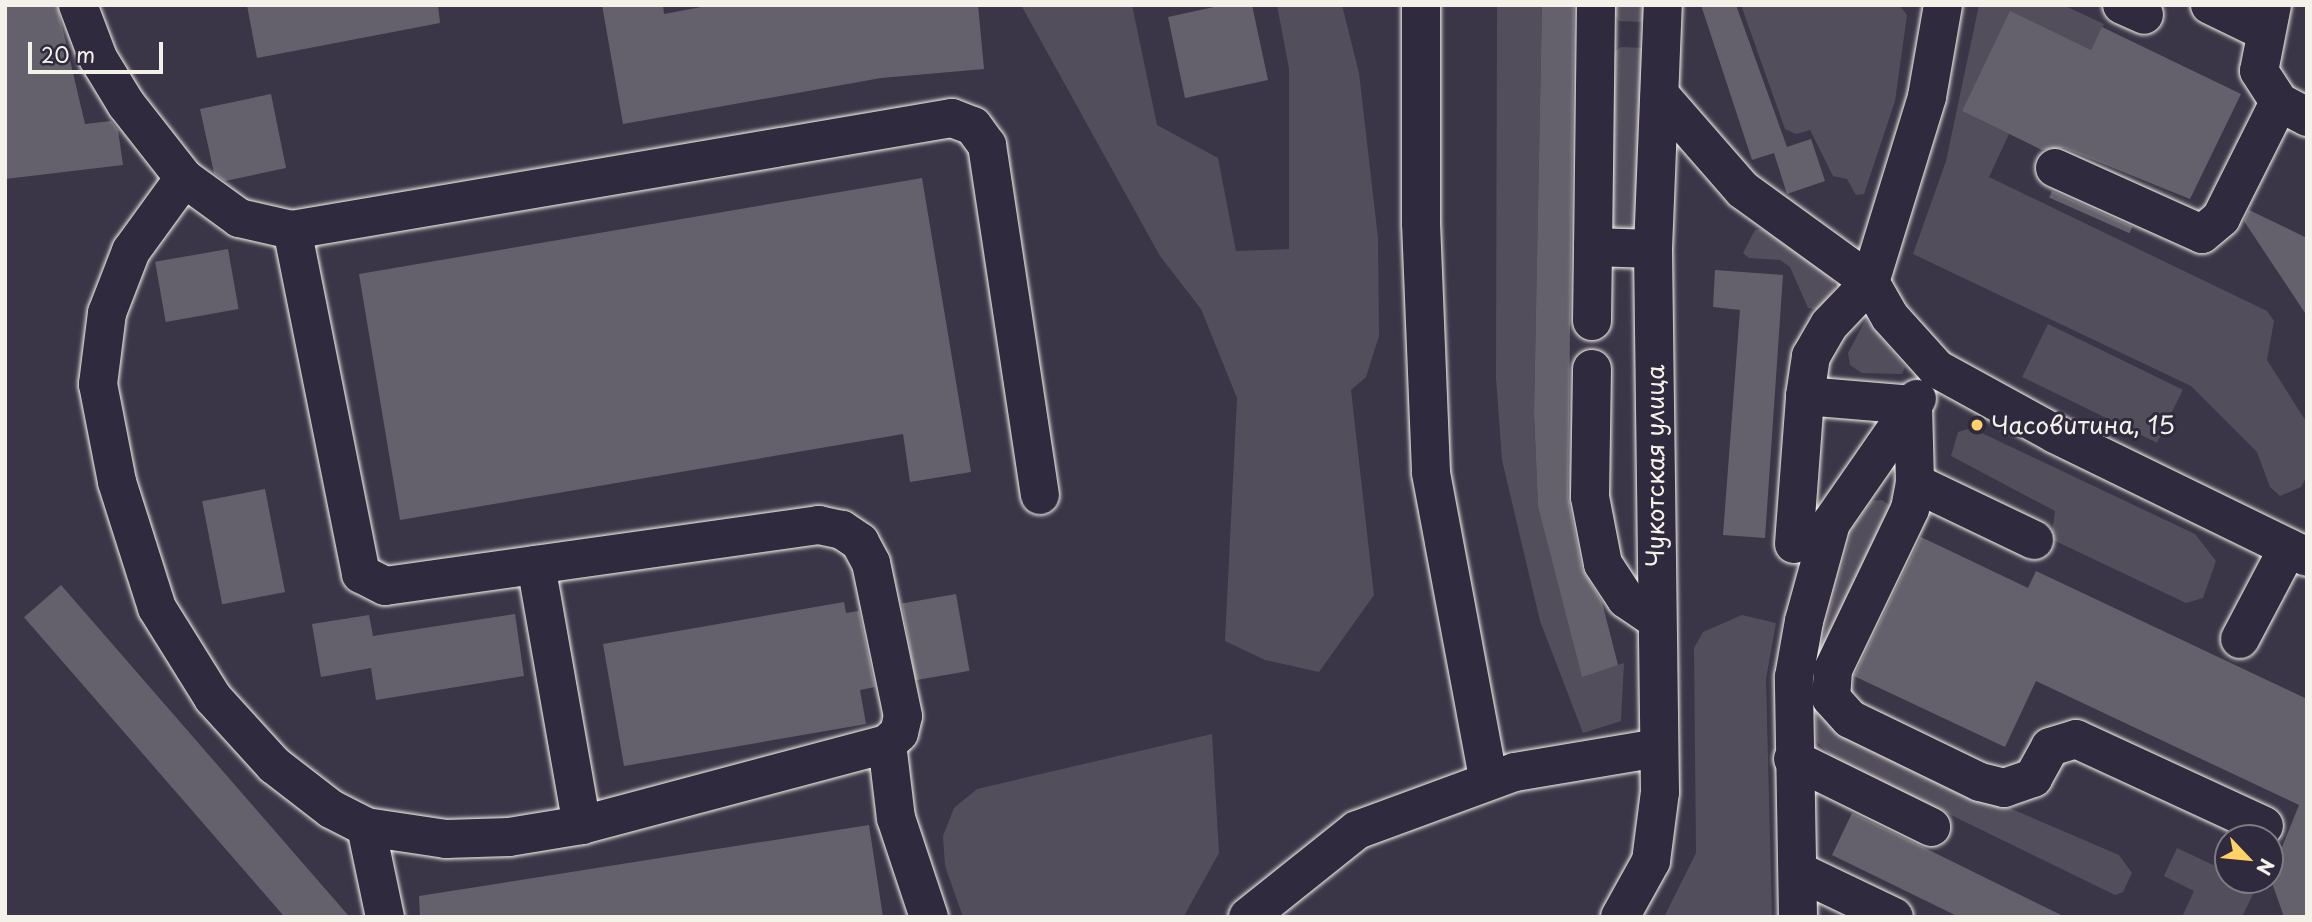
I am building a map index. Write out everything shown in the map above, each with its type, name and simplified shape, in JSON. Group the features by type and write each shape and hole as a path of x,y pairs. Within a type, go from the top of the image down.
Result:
{"street":[{"path":"78,5 98,58 119,93 184,178 239,218 292,230 952,118 973,127 987,145 1040,495"},
{"path":"1421,5 1421,223 1431,472 1488,779"},
{"path":"1592,321 1596,5"},
{"name":"Чукотская улица","path":"1620,917 1642,881 1658,836 1653,248 1663,5"},
{"path":"1794,544 1804,396 1811,356 1829,325 1870,282 1927,97 1943,5"},
{"path":"2055,168 2202,234 2221,218 2293,109 2259,71 2268,18 2210,5"},
{"path":"1660,95 1743,190 1870,282 1890,317 1937,369 2055,435 2297,552 2240,639"},
{"path":"184,178 131,251 107,313 98,384 117,482 157,608 213,698 274,765 331,809 366,827 446,839 509,837 582,825 887,744 899,733 903,716 871,563 860,542 842,530 819,525 385,586 361,574 292,230"},
{"path":"1593,247 1653,248"},
{"path":"1592,369 1590,498 1603,565 1626,599 1656,619"},
{"path":"1798,917 1800,872 1793,759 1794,677 1831,523 1937,369"},
{"path":"1804,396 1913,405"},
{"path":"1913,405 1915,484 1910,509 1833,670 1831,698 1850,719 2004,788 2033,778 2050,747 2076,739 2260,824"},
{"path":"1915,484 2034,540"},
{"path":"536,565 582,825"},
{"path":"887,744 896,818 929,917"},
{"path":"1248,917 1357,830 1488,779 1658,748"},
{"path":"1793,759 1931,827"},
{"path":"366,827 385,917"},
{"path":"1800,872 1894,917"}],"shaded area":[{"path":"1021,5 1132,5 1157,125 1218,158 1236,251 1289,249 1289,69 1277,5 1342,5 1359,73 1378,238 1379,336 1366,377 1351,390 1374,595 1319,672 1265,660 1225,641 1237,398 1201,309 1160,256"},
{"path":"1497,5 1542,5 1534,412 1538,507 1582,676 1624,663 1621,721 1583,733 1540,621 1502,460 1496,378"},
{"path":"1609,5 1648,5 1648,14 1641,22 1619,21"},
{"path":"1741,5 1899,5 1907,15 1895,101 1864,194 1856,195 1847,179 1833,176 1810,130 1796,134 1785,129"},
{"path":"1979,5 2063,5 2104,24 2091,50 2010,12 1962,111 2009,134 1989,177 2267,311 2274,321 2267,360 2307,423 2307,476 2301,487 2280,496 2270,487 2257,452 2191,386 1913,254 1946,161"},
{"path":"1621,47 1644,48 1637,228 1631,232 1614,232 1609,225 1612,54"},
{"path":"1762,229 1832,277 1835,288 1818,310 1808,308 1790,267 1780,260 1749,258 1743,253 1755,230"},
{"path":"1866,319 1905,367 1902,374 1862,373 1850,365 1848,353"},
{"path":"2048,324 2183,390 2157,443 2022,377"},
{"path":"1971,428 2195,534 2216,561 2203,598 2186,603 2051,539 2055,511 1951,456 1958,432"},
{"path":"1882,500 1892,507 1822,708 1993,801 2119,855 2132,873 2123,892 2115,895 1834,758 1817,742 1814,678 1826,624 1853,527 1872,501"},
{"path":"1742,615 1776,623 1766,679 1772,917 1664,917 1696,853 1694,648 1703,632"},
{"path":"1212,734 1219,853 1184,916 963,917 945,866 943,836 954,808 977,789"},
{"path":"2177,848 2214,865 2214,894 2253,894 2242,917 2182,917 2194,891 2164,876"}],"building":[{"path":"5,5 57,5 85,124 111,121 118,130 123,165 5,179"},
{"path":"247,5 438,5 440,23 257,58"},
{"path":"602,5 663,5 664,14 712,5 978,5 984,69 881,78 623,124"},
{"path":"1223,5 1252,5 1268,80 1185,98 1168,17"},
{"path":"1542,5 1574,5 1568,497 1582,569 1602,602 1618,665 1582,677 1538,507 1534,412"},
{"path":"1701,5 1736,5 1787,147 1811,139 1825,181 1787,194 1774,153 1752,160"},
{"path":"2010,11 2091,50 2102,27 2241,94 2190,199 2064,148 2042,150 1962,111"},
{"path":"271,94 286,168 225,181 214,173 200,109"},
{"path":"922,178 971,472 910,482 903,434 400,520 359,274"},
{"path":"2052,191 2132,227 2130,233 2049,197"},
{"path":"2249,210 2307,238 2307,316 2244,221"},
{"path":"228,249 239,309 166,322 155,262"},
{"path":"1715,270 1783,275 1765,538 1723,535 1740,310 1713,307"},
{"path":"265,489 285,592 222,604 202,501"},
{"path":"1921,537 2028,588 2036,571 2307,699 2307,917 2284,917 2276,894 2284,894 2284,842 2299,805 2036,681 2005,747 1854,676"},
{"path":"61,585 348,916 285,917 24,617"},
{"path":"956,594 970,671 915,680 902,604"},
{"path":"844,602 846,613 859,611 875,687 860,690 866,724 624,766 603,644"},
{"path":"515,614 524,676 376,700 371,668 321,677 312,624 369,615 373,636"},
{"path":"1852,813 2065,917 1959,917 1832,855"},
{"path":"869,825 883,917 420,917 419,896"}],"place":[{"name":"Часовитина, 15","path":"1977,425"}]}
